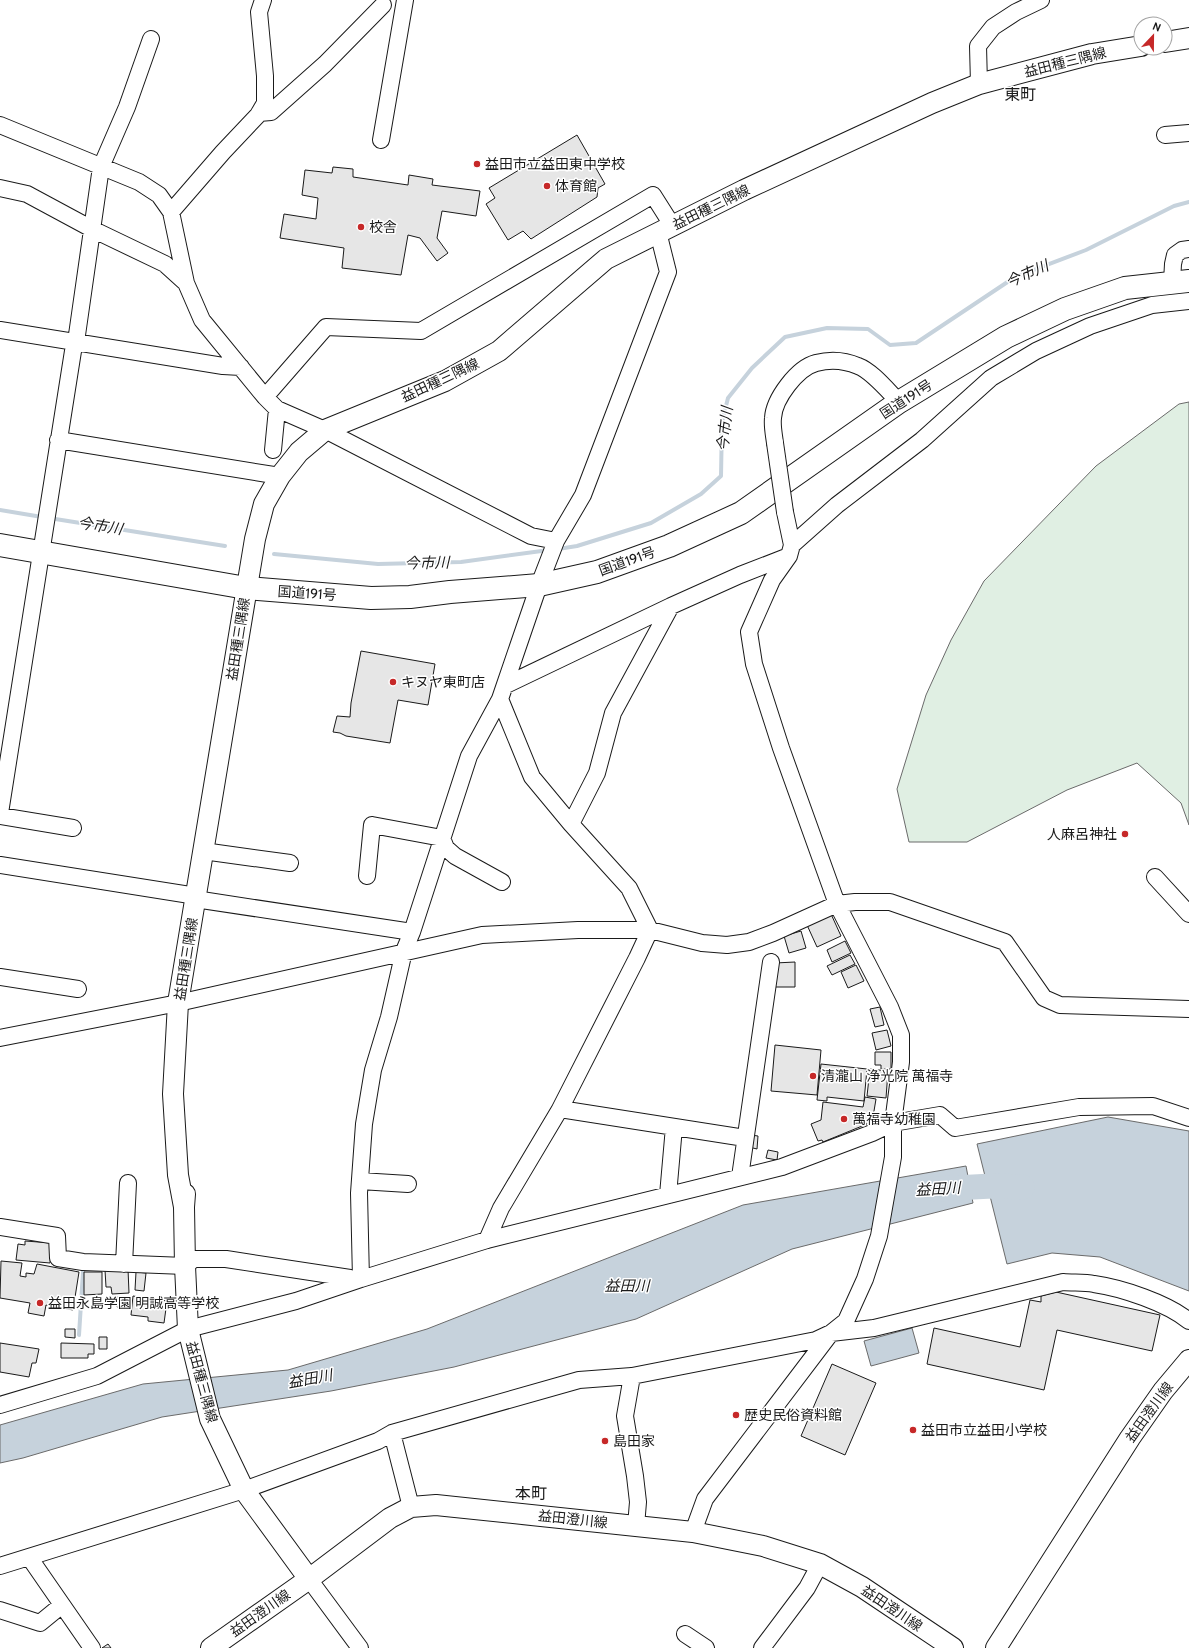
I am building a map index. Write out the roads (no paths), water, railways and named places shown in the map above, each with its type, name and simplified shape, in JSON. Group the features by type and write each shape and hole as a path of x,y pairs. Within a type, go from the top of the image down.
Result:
{"highway":[{"name":"国道191号","path":"0,545 246,588 371,598 410,597 450,592 539,585 597,572 669,546 741,513 899,402 1006,337 1065,309 1125,288 1180,281"}],"main road":[{"path":"1173,41 1189,38"},
{"name":"益田種三隅線","path":"308,1579 242,1486 210,1419 188,1329 184,1207 178,1175 173,1094 178,1003 246,588 255,539 264,504 280,476 299,452 324,430 445,381 499,351 606,259 744,190 932,103 979,84 1092,54 1133,47"},
{"name":"益田澄川線","path":"996,1648 1130,1438 1163,1391 1189,1360"},
{"name":"益田澄川線","path":"211,1648 390,1518 411,1507 436,1505 693,1532 763,1546 820,1564 862,1587 953,1648"}],"street":[{"path":"171,212 223,152 260,113 265,104 265,76 260,12 263,0"},
{"path":"381,140 405,0"},
{"path":"979,84 978,46 992,26 1014,6 1041,0"},
{"path":"260,113 271,112 325,64 383,5"},
{"path":"0,813 58,440 73,351 76,342 101,167 127,108 151,39"},
{"path":"0,125 139,182 159,194 171,212 186,283 202,320 265,397 277,409 324,430 531,536 556,541"},
{"path":"1165,135 1189,133"},
{"path":"0,188 26,194 165,264 186,283"},
{"path":"265,397 326,328 421,332 653,195 665,229 668,272 583,495 556,541 539,585 503,692 469,756 412,932 404,951 389,1017 373,1070 364,1124 360,1182 359,1280"},
{"path":"1180,281 1172,264 1175,255 1182,250 1189,249"},
{"path":"0,1566 378,1441 392,1433 578,1380 632,1376 816,1340 831,1333 846,1321 865,1279 879,1236 893,1157 893,1123 901,1062 901,1035 890,1007 836,904 781,748 754,664 749,632 772,580 791,550 837,505 922,440 991,378 1036,351 1090,326 1152,305 1189,302"},
{"path":"0,330 223,366 241,367"},
{"path":"791,550 774,443 773,418 781,395 797,375 815,363 837,360 859,366 877,380 899,402"},
{"path":"273,450 277,409"},
{"path":"58,440 280,476"},
{"path":"503,692 670,606 740,575 791,550"},
{"path":"571,824 597,773 613,713 670,606"},
{"path":"503,692 532,777 571,824 629,888 650,930"},
{"path":"0,816 73,828"},
{"path":"367,876 372,824 442,838"},
{"path":"442,838 446,848 455,856 502,882"},
{"path":"203,851 290,864"},
{"path":"0,865 190,895 195,899 412,932"},
{"path":"1154,877 1189,914"},
{"path":"0,1038 178,1003 482,934 570,930 650,930 702,943 726,945 749,942 773,933 836,904 855,902 890,902 1005,942 1044,998 1060,1005 1189,1008"},
{"path":"487,1240 501,1208 560,1109 650,930"},
{"path":"740,1176 771,962"},
{"path":"0,977 78,989"},
{"path":"0,1405 97,1376 188,1329 296,1301 487,1240 740,1176 782,1167 872,1133 893,1123 940,1116 955,1128 1079,1107 1153,1106 1189,1118"},
{"path":"560,1109 746,1138"},
{"path":"668,1195 674,1127"},
{"path":"360,1182 408,1184"},
{"path":"124,1264 128,1183"},
{"path":"0,1227 57,1236 58,1258 83,1262 185,1266 194,1259 226,1259 359,1280"},
{"path":"693,1532 705,1499 831,1333 874,1328 1063,1282 1094,1284 1123,1290 1179,1312 1189,1321"},
{"path":"632,1376 625,1416 638,1502 636,1526"},
{"path":"392,1433 411,1507"},
{"path":"30,1557 92,1648"},
{"path":"762,1648 807,1588 820,1564"},
{"path":"308,1579 360,1648"},
{"path":"0,1610 40,1623 62,1605"},
{"path":"685,1634 706,1648"}],"water":[{"name":"益田川","path":"1108,1117 1189,1131 1189,1291 1100,1257 1052,1253 1007,1264 977,1144"},
{"name":"益田川","path":"966,1166 973,1203 792,1249 636,1319 454,1367 331,1391 162,1417 23,1458 0,1463 0,1425 143,1384 288,1370 427,1329 743,1205"},
{"path":"912,1328 919,1353 871,1366 864,1341"}],"waterway":[{"name":"今市川","path":"558,549 577,546 651,523 701,494 721,476 722,422 728,398 752,368 785,337 827,328 868,329 890,345 916,343 1015,277 1086,250 1174,206 1189,202"},
{"name":"今市川","path":"0,510 42,517"},
{"name":"今市川","path":"49,518 225,546"},
{"name":"今市川","path":"274,554 378,564 461,562 549,550"},
{"name":"益田川","path":"936,1189 992,1186 1022,1187"},
{"path":"79,1335 83,1272"}],"place":[{"name":"益田市立益田東中学校","path":"477,164"},
{"name":"体育館","path":"547,186"},
{"name":"校舎","path":"361,227"},
{"name":"キヌヤ東町店","path":"393,682"},
{"name":"人麻呂神社","path":"1125,834"},
{"name":"清瀧山 浄光院 萬福寺","path":"813,1076"},
{"name":"萬福寺幼稚園","path":"844,1119"},
{"name":"益田永島学園 明誠高等学校","path":"40,1303"},
{"name":"歴史民俗資料館","path":"736,1415"},
{"name":"益田市立益田小学校","path":"913,1430"},
{"name":"島田家","path":"605,1441"}],"district":[{"name":"東町","path":"1020,94"},
{"name":"本町","path":"531,1493"}]}
